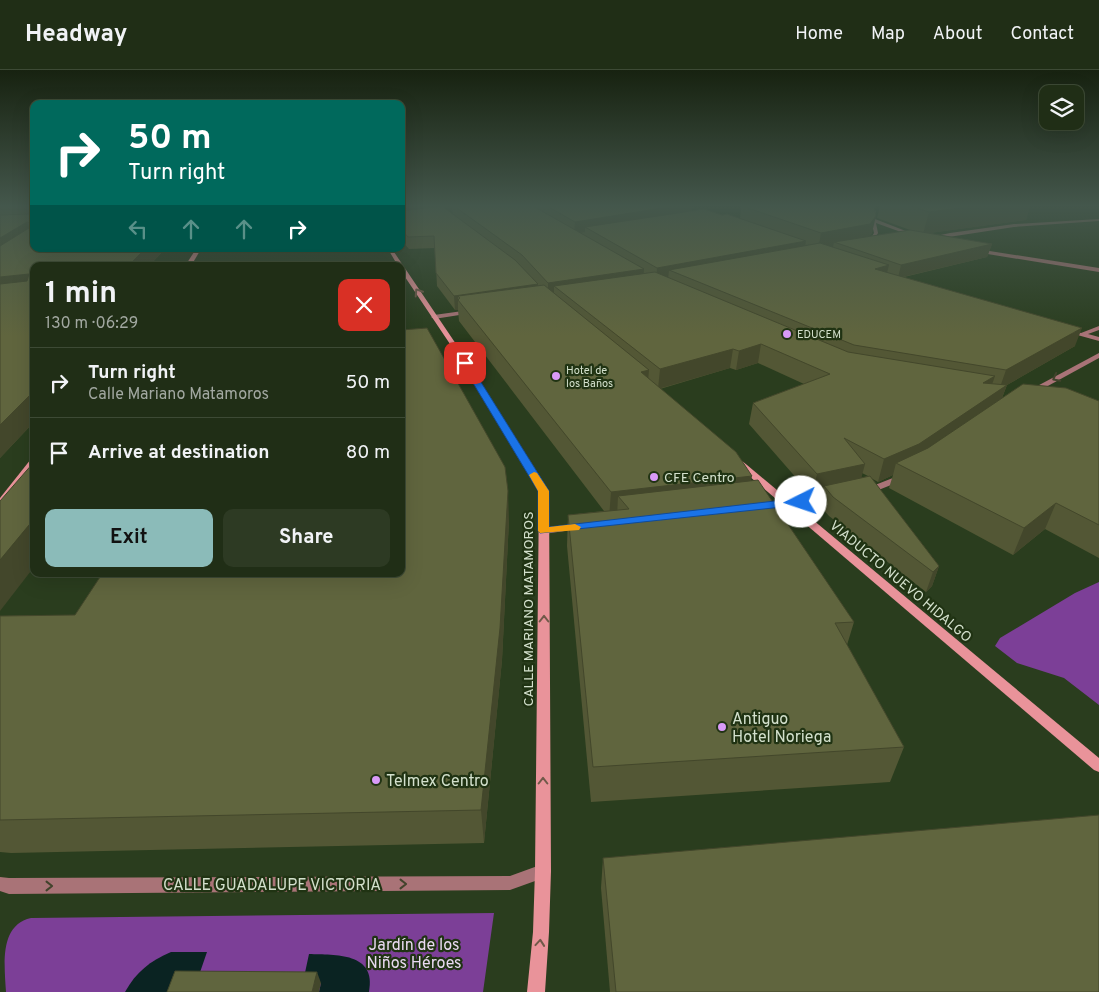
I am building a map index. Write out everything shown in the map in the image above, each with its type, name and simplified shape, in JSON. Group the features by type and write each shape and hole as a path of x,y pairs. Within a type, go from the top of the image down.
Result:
{"street":[{"path":"972,251 1099,270"},
{"name":"CALLE MARIANO MATAMOROS","path":"405,272 544,491 543,872 536,992"},
{"path":"434,317 480,311"},
{"path":"1080,335 1099,328"},
{"path":"1061,330 1099,339"},
{"path":"1020,398 1099,355"},
{"name":"VIADUCTO NUEVO HIDALGO","path":"733,458 1099,766"},
{"path":"0,504 30,466"},
{"path":"747,507 786,502 817,501 878,487 908,474"},
{"path":"544,531 592,525"},
{"name":"CALLE GUADALUPE VICTORIA","path":"0,884 10,886 510,883 543,872"}],"green space":[{"path":"1099,582 1099,705 1064,678 1017,663 995,646 1000,638 1075,593"},
{"name":"Jardín de los Niños Héroes","path":"494,913 483,992 6,992 5,957 9,937 14,928 21,922 31,918"}],"water":[{"path":"171,952 207,952 197,981 177,992 125,992 144,968 156,959"},
{"path":"309,954 342,956 352,958 360,963 367,969 370,979 369,992 319,992 321,983 303,982"}],"building":[{"path":"0,249 30,249 30,252 142,252 132,262 30,262 30,395 0,425 0,284 27,281 29,274 0,277"},
{"path":"435,249 500,249 515,260 538,284 454,296 436,273"},
{"path":"514,249 609,249 644,269 548,283 522,255"},
{"path":"624,249 762,249 657,268"},
{"path":"786,249 839,249 889,265 875,269 1082,328 1006,370 854,345 669,270"},
{"path":"854,249 970,249 901,265"},
{"path":"655,272 848,352 995,376 983,383 1007,385 919,444 884,459 844,438 865,464 817,474 753,403 830,374 761,344 739,351 733,349 660,369 554,286"},
{"path":"544,285 649,370 641,372 736,452 752,476 611,492 458,300 460,298 458,296"},
{"path":"427,328 505,467 508,491 500,628 481,810 0,820 0,616 75,615 100,577 405,577 405,330"},
{"path":"1023,384 1066,388 1099,401 1099,525 1056,503 1024,528 896,463 928,448"},
{"path":"30,467 30,524 0,560 0,501"},
{"path":"870,476 939,566 933,572 833,497 824,486"},
{"path":"758,480 854,622 835,623 904,747 593,767 568,515 629,509 618,496"},
{"path":"1099,815 1099,992 616,992 603,858"},
{"path":"175,971 317,972 312,992 167,992"}],"slow traffic":[{"path":"534,475 544,491 544,531 575,527"}],"place":[{"name":"EDUCEM","path":"787,334"},
{"name":"Hotel de los Baños","path":"556,376"},
{"name":"CFE Centro","path":"654,477"},
{"name":"Antiguo Hotel Noriega","path":"722,727"},
{"name":"Telmex Centro","path":"376,780"}],"route":[{"path":"465,363 544,491 544,531 786,502 801,502"}]}
